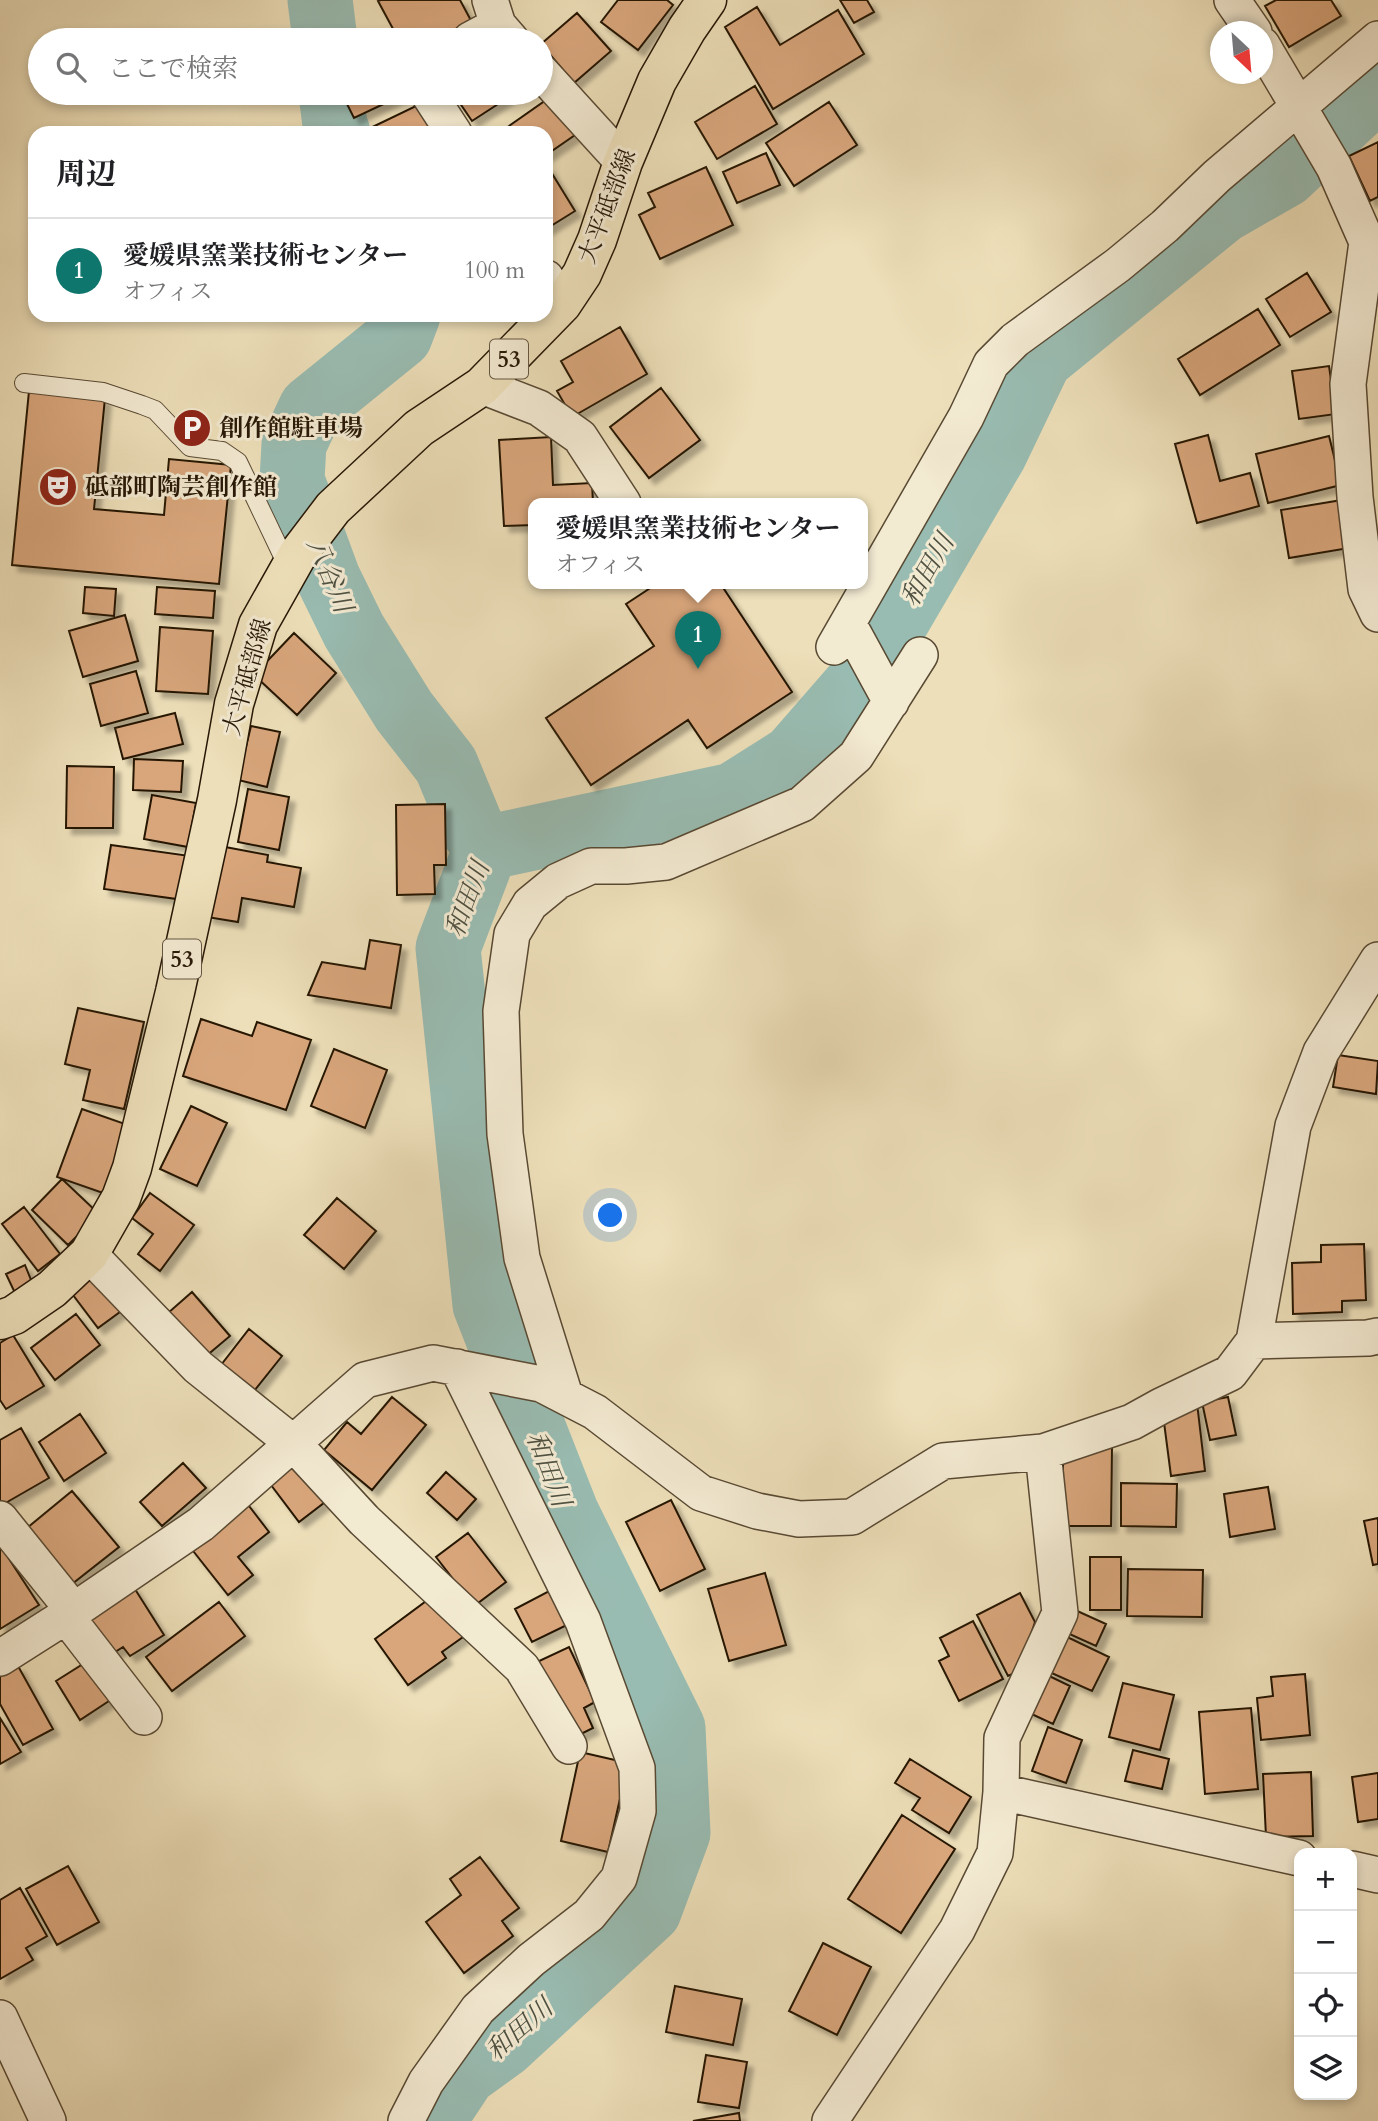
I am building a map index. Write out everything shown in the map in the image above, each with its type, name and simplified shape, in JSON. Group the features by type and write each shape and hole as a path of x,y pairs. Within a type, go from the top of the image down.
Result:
{"main road":[{"name":"大平砥部線","path":"554,291 582,274 597,240 623,162 657,81 687,29 708,0"},
{"name":"大平砥部線","path":"0,1320 14,1315 52,1289 89,1254 121,1198 132,1168 178,979 217,800 234,704 258,625 293,561 333,508 419,428 482,386 531,322"}],"street":[{"path":"1232,0 1246,21"},
{"path":"888,696 846,635 966,416 991,364 1015,340 1118,265 1166,226 1217,176 1304,114 1378,39"},
{"path":"1273,63 1334,167 1367,242 1363,380 1355,496 1366,589 1378,614"},
{"path":"553,85 623,162"},
{"path":"436,105 449,126"},
{"path":"1363,380 1378,408"},
{"path":"482,386 539,408 580,437 620,498"},
{"path":"553,1390 522,1258 505,1134 501,1011 512,933 530,904 558,881 591,866 666,862 802,804 856,756 888,696 920,654"},
{"path":"0,1658 201,1524 365,1380 433,1363 553,1390 595,1412 701,1493 757,1511 799,1519 852,1517 943,1461 1044,1452 1132,1422 1230,1373 1254,1341 1293,1126 1321,1052 1378,960"},
{"path":"89,1254 198,1367 293,1443 364,1520 522,1668 569,1746"},
{"path":"1254,1341 1368,1338 1378,1335"},
{"path":"406,2121 426,2082 478,2009 531,1960 589,1915 619,1878 638,1811 637,1768 583,1621 466,1369"},
{"path":"830,2121 957,1930 995,1853 1002,1738 1060,1612 1044,1452"},
{"path":"0,1519 145,1717"},
{"path":"1000,1793 1294,1857"},
{"path":"1357,1870 1378,1875"},
{"path":"0,2018 48,2121"}],"lane":[{"path":"24,383 103,392 142,405 155,410 190,447 222,451 238,462 293,561"}],"building":[{"path":"460,0 475,28 393,28 378,1"},
{"path":"618,0 667,0 673,5 638,50 601,22"},
{"path":"840,0 867,0 874,12 854,23"},
{"path":"1276,0 1331,0 1341,16 1289,47 1265,6"},
{"path":"757,7 780,45 838,10 864,54 773,109 725,27"},
{"path":"577,13 611,51 574,83 553,58 553,34"},
{"path":"755,86 777,124 717,159 695,122"},
{"path":"829,102 857,145 794,186 766,143"},
{"path":"553,104 575,135 553,150 553,126 509,126 539,105"},
{"path":"348,105 382,105 354,118"},
{"path":"420,105 431,126 374,126"},
{"path":"461,105 497,105 472,121"},
{"path":"1378,142 1378,197 1370,201 1349,156"},
{"path":"766,153 780,185 737,203 723,172"},
{"path":"706,167 733,225 660,259 639,215 655,207 648,193"},
{"path":"553,175 575,211 553,225"},
{"path":"1307,273 1331,312 1290,337 1266,299"},
{"path":"1258,309 1280,345 1200,395 1178,359"},
{"path":"620,327 647,374 572,417 557,391 573,382 561,361"},
{"path":"1329,366 1336,414 1299,419 1292,371"},
{"path":"661,388 700,440 649,478 610,427"},
{"name":"砥部町陶芸創作館","path":"29,391 105,398 94,509 164,515 169,459 231,465 219,584 12,565"},
{"path":"1208,435 1220,481 1250,473 1259,506 1197,523 1175,444"},
{"path":"1329,436 1341,485 1268,503 1256,454"},
{"path":"551,437 553,485 592,483 593,498 528,498 528,525 504,526 499,440"},
{"path":"1342,500 1349,548 1289,558 1281,510"},
{"path":"85,587 116,589 114,616 83,613"},
{"path":"157,587 215,591 213,618 155,614"},
{"path":"649,589 724,589 792,692 707,748 688,720 591,785 546,718 654,646 626,604"},
{"path":"125,615 138,661 83,677 69,631"},
{"path":"160,627 213,631 208,694 156,691"},
{"path":"294,633 336,673 297,715 254,675"},
{"path":"136,671 148,713 101,726 90,684"},
{"path":"175,713 183,744 123,759 115,728"},
{"path":"251,726 280,732 267,787 238,780"},
{"path":"134,759 183,761 181,792 133,790"},
{"path":"67,766 114,767 113,828 66,828"},
{"path":"248,789 289,797 279,850 238,842"},
{"path":"152,795 196,803 188,847 144,839"},
{"path":"445,804 446,865 434,865 435,894 397,895 396,805"},
{"path":"111,845 190,856 184,900 104,889"},
{"path":"220,846 268,855 267,862 301,868 294,907 242,898 238,922 207,917"},
{"path":"370,940 401,945 391,1008 308,995 322,962 365,969"},
{"path":"78,1008 144,1022 124,1109 83,1100 90,1070 65,1064"},
{"path":"201,1019 252,1036 257,1022 311,1040 286,1110 183,1076"},
{"path":"334,1049 387,1070 365,1128 311,1106"},
{"path":"1338,1055 1378,1061 1376,1094 1333,1087"},
{"path":"191,1106 227,1123 197,1186 160,1169"},
{"path":"82,1109 128,1125 103,1193 57,1177"},
{"path":"62,1179 99,1214 68,1245 32,1210"},
{"path":"150,1193 194,1225 160,1271 138,1254 153,1234 132,1218"},
{"path":"337,1198 376,1231 344,1269 304,1235"},
{"path":"24,1207 60,1254 38,1271 2,1224"},
{"path":"1364,1244 1366,1300 1342,1301 1342,1312 1293,1314 1292,1263 1321,1262 1321,1245"},
{"path":"25,1265 33,1285 15,1293 6,1274"},
{"path":"97,1271 124,1309 98,1328 70,1291"},
{"path":"192,1292 230,1336 205,1357 168,1313"},
{"path":"76,1314 100,1345 55,1380 31,1348"},
{"path":"249,1329 282,1356 254,1391 221,1365"},
{"path":"13,1335 44,1386 6,1409 0,1400 0,1343"},
{"path":"392,1397 426,1425 372,1490 324,1450 347,1422 361,1434"},
{"path":"1228,1397 1236,1435 1210,1440 1202,1402"},
{"path":"1197,1403 1205,1471 1171,1476 1162,1407"},
{"path":"80,1414 106,1453 64,1481 39,1442"},
{"path":"21,1428 49,1478 2,1505 0,1440"},
{"path":"1112,1447 1111,1526 1063,1526 1063,1454"},
{"path":"299,1458 329,1499 299,1522 268,1481"},
{"path":"183,1463 206,1488 162,1526 140,1502"},
{"path":"446,1472 476,1499 457,1520 427,1493"},
{"path":"1121,1483 1177,1484 1176,1527 1121,1526"},
{"path":"1268,1487 1275,1529 1230,1537 1224,1494"},
{"path":"72,1491 119,1547 72,1584 27,1528"},
{"path":"671,1500 705,1569 660,1591 626,1522"},
{"path":"246,1502 269,1532 238,1557 253,1575 228,1595 190,1547"},
{"path":"1378,1518 1378,1564 1373,1565 1364,1521"},
{"path":"468,1533 506,1582 474,1606 436,1557"},
{"path":"0,1545 39,1605 0,1629"},
{"path":"1090,1557 1121,1557 1121,1610 1090,1610"},
{"path":"1128,1569 1203,1570 1202,1617 1127,1616"},
{"path":"765,1573 786,1645 729,1661 708,1589"},
{"path":"133,1586 164,1635 130,1656 123,1647 107,1657 82,1617"},
{"path":"553,1589 571,1623 532,1642 515,1609"},
{"path":"1020,1593 1035,1622 1019,1671 1008,1676 977,1615"},
{"path":"433,1596 463,1637 442,1652 446,1658 408,1685 375,1639"},
{"path":"219,1602 245,1636 172,1691 146,1657"},
{"path":"1075,1610 1106,1624 1096,1646 1065,1632"},
{"path":"973,1621 1003,1679 959,1701 939,1661 949,1656 940,1638"},
{"path":"1063,1635 1109,1657 1092,1691 1047,1671"},
{"path":"569,1647 595,1702 584,1708 593,1728 573,1738 537,1662"},
{"path":"91,1659 115,1697 80,1720 56,1681"},
{"path":"18,1666 53,1729 23,1745 0,1704 0,1676"},
{"path":"1043,1673 1070,1686 1053,1724 1025,1711"},
{"path":"1305,1674 1310,1735 1261,1740 1257,1698 1273,1696 1271,1677"},
{"path":"1123,1683 1174,1695 1160,1750 1109,1737"},
{"path":"1251,1708 1258,1789 1205,1794 1199,1712"},
{"path":"0,1718 21,1752 0,1764"},
{"path":"1048,1727 1082,1740 1066,1783 1032,1771"},
{"path":"1133,1750 1169,1759 1162,1789 1125,1781"},
{"path":"580,1752 628,1763 608,1852 561,1841"},
{"path":"910,1759 971,1797 949,1833 912,1810 920,1798 895,1783"},
{"path":"1311,1772 1313,1836 1266,1837 1263,1774"},
{"path":"1378,1773 1378,1819 1358,1822 1352,1777"},
{"path":"902,1815 955,1849 901,1933 848,1899"},
{"path":"480,1857 519,1908 502,1921 513,1936 464,1973 426,1922 461,1895 450,1879"},
{"path":"68,1866 99,1922 57,1945 26,1889"},
{"path":"20,1888 47,1936 26,1948 33,1960 0,1979 0,1900"},
{"path":"823,1943 871,1967 837,2035 789,2011"},
{"path":"675,1986 742,1999 733,2045 666,2032"},
{"path":"706,2055 747,2062 739,2108 698,2102"},
{"path":"739,2113 740,2121 693,2121"}],"waterway":[{"name":"八谷川","path":"320,0 324,28"},
{"name":"和田川","path":"486,848 733,795 793,757 867,672 995,453 1040,359 1222,211 1285,175 1378,88"},
{"name":"八谷川","path":"332,105 335,126"},
{"name":"八谷川","path":"405,322 400,336 311,408 294,444 292,480 328,578 354,631 404,711 446,765 472,828 486,848"},
{"name":"和田川","path":"433,2121 464,2074 504,2045 649,1911 678,1833 673,1728 567,1514 485,1305 448,948 486,848"}],"place":[{"name":"創作館駐車場","path":"192,428"},
{"name":"砥部町陶芸創作館","path":"58,487"},
{"name":"愛媛県窯業技術センター","path":"698,669"}]}
